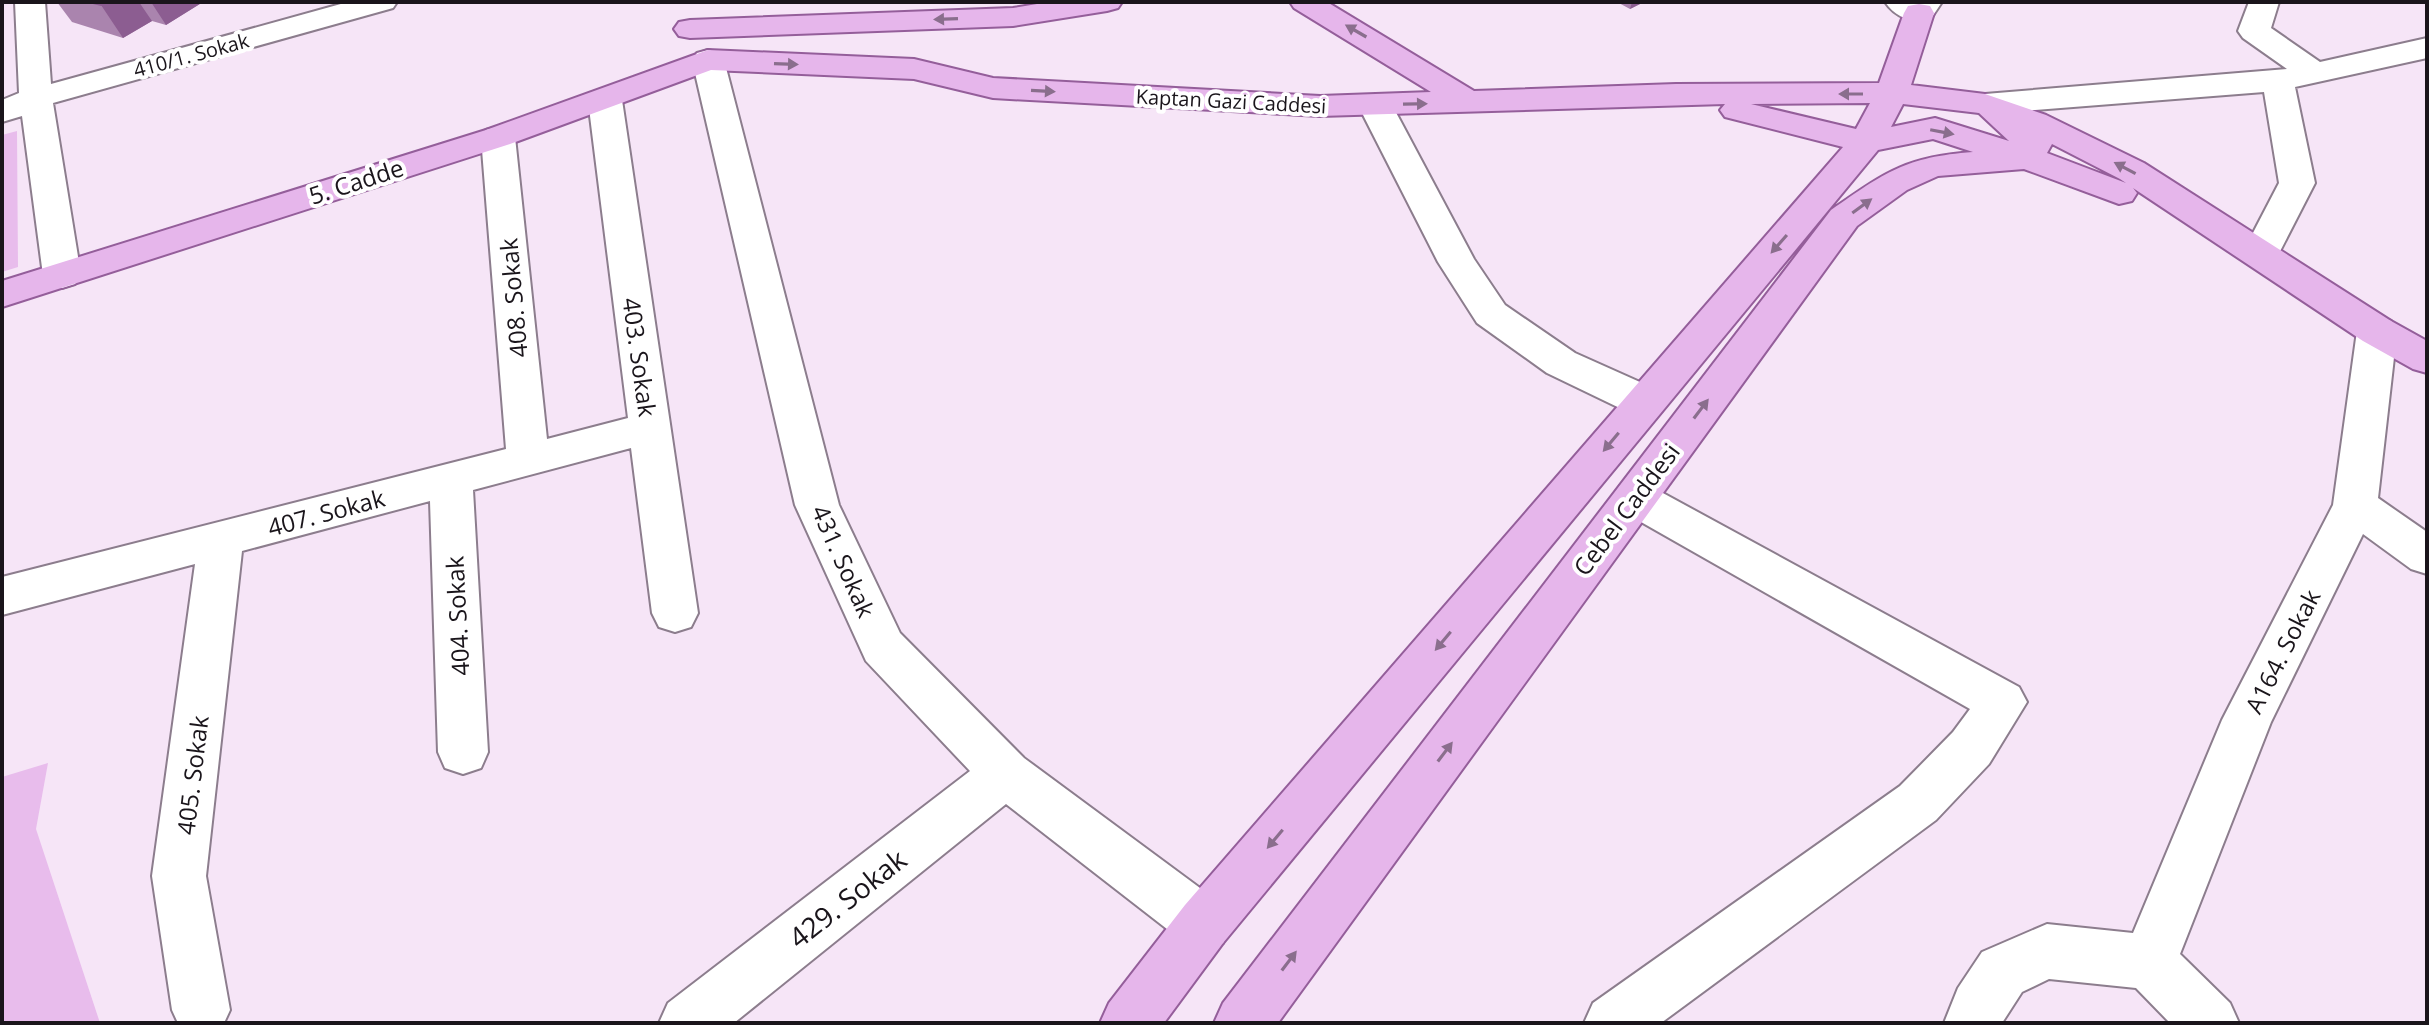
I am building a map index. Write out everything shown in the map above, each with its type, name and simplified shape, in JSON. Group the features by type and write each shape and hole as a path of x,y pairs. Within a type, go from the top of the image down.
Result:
{"main road":[{"path":"692,30 1020,16 1107,2"},
{"path":"1305,2 1470,103"},
{"name":"Cebel Caddesi","path":"1129,1023 1204,924 1866,142 1892,93 1915,6"},
{"path":"993,88 960,67 962,46 982,30 1020,16"},
{"name":"Kaptan Gazi Caddesi","path":"692,30 914,69 993,88 1320,106 1676,94"},
{"name":"5. Cadde","path":"2,294 498,137 605,100 692,30"},
{"path":"1676,94 1892,93 1985,104 2034,122 2132,171 2377,331 2427,359"},
{"path":"1676,94 1866,142 1935,128 2092,182 2261,254"},
{"path":"1985,104 2035,145 2027,158"},
{"name":"Cebel Caddesi","path":"1243,1023 1844,218 1895,182 1932,166 2027,158"}],"street":[{"path":"30,2 36,98 62,275"},
{"path":"2264,2 2254,31 2314,73"},
{"name":"410/1. Sokak","path":"2,112 36,98 370,3"},
{"name":"431. Sokak","path":"692,30 817,505 883,647 1006,774 1204,924"},
{"path":"1985,104 2278,81 2427,48"},
{"path":"2261,254 2297,183 2278,81"},
{"name":"403. Sokak","path":"605,100 675,613"},
{"path":"1375,105 1457,262 1491,314 1561,363 1645,402"},
{"name":"408. Sokak","path":"498,137 528,459"},
{"name":"A164. Sokak","path":"2149,962 2247,720 2355,505 2377,331"},
{"name":"407. Sokak","path":"2,596 649,428"},
{"name":"404. Sokak","path":"451,479 463,752"},
{"path":"1613,1023 1918,803 1971,748 2002,702 1635,498"},
{"path":"2355,505 2427,556"},
{"name":"405. Sokak","path":"201,1010 179,876 221,539"},
{"name":"429. Sokak","path":"688,1023 1006,774"},
{"path":"1973,1023 1978,1008 2002,972 2047,951 2149,962 2210,1023"}],"shaded area":[{"path":"17,131 18,267 2,272 2,135"},
{"path":"48,763 36,829 100,1023 2,1023 2,777"}]}
